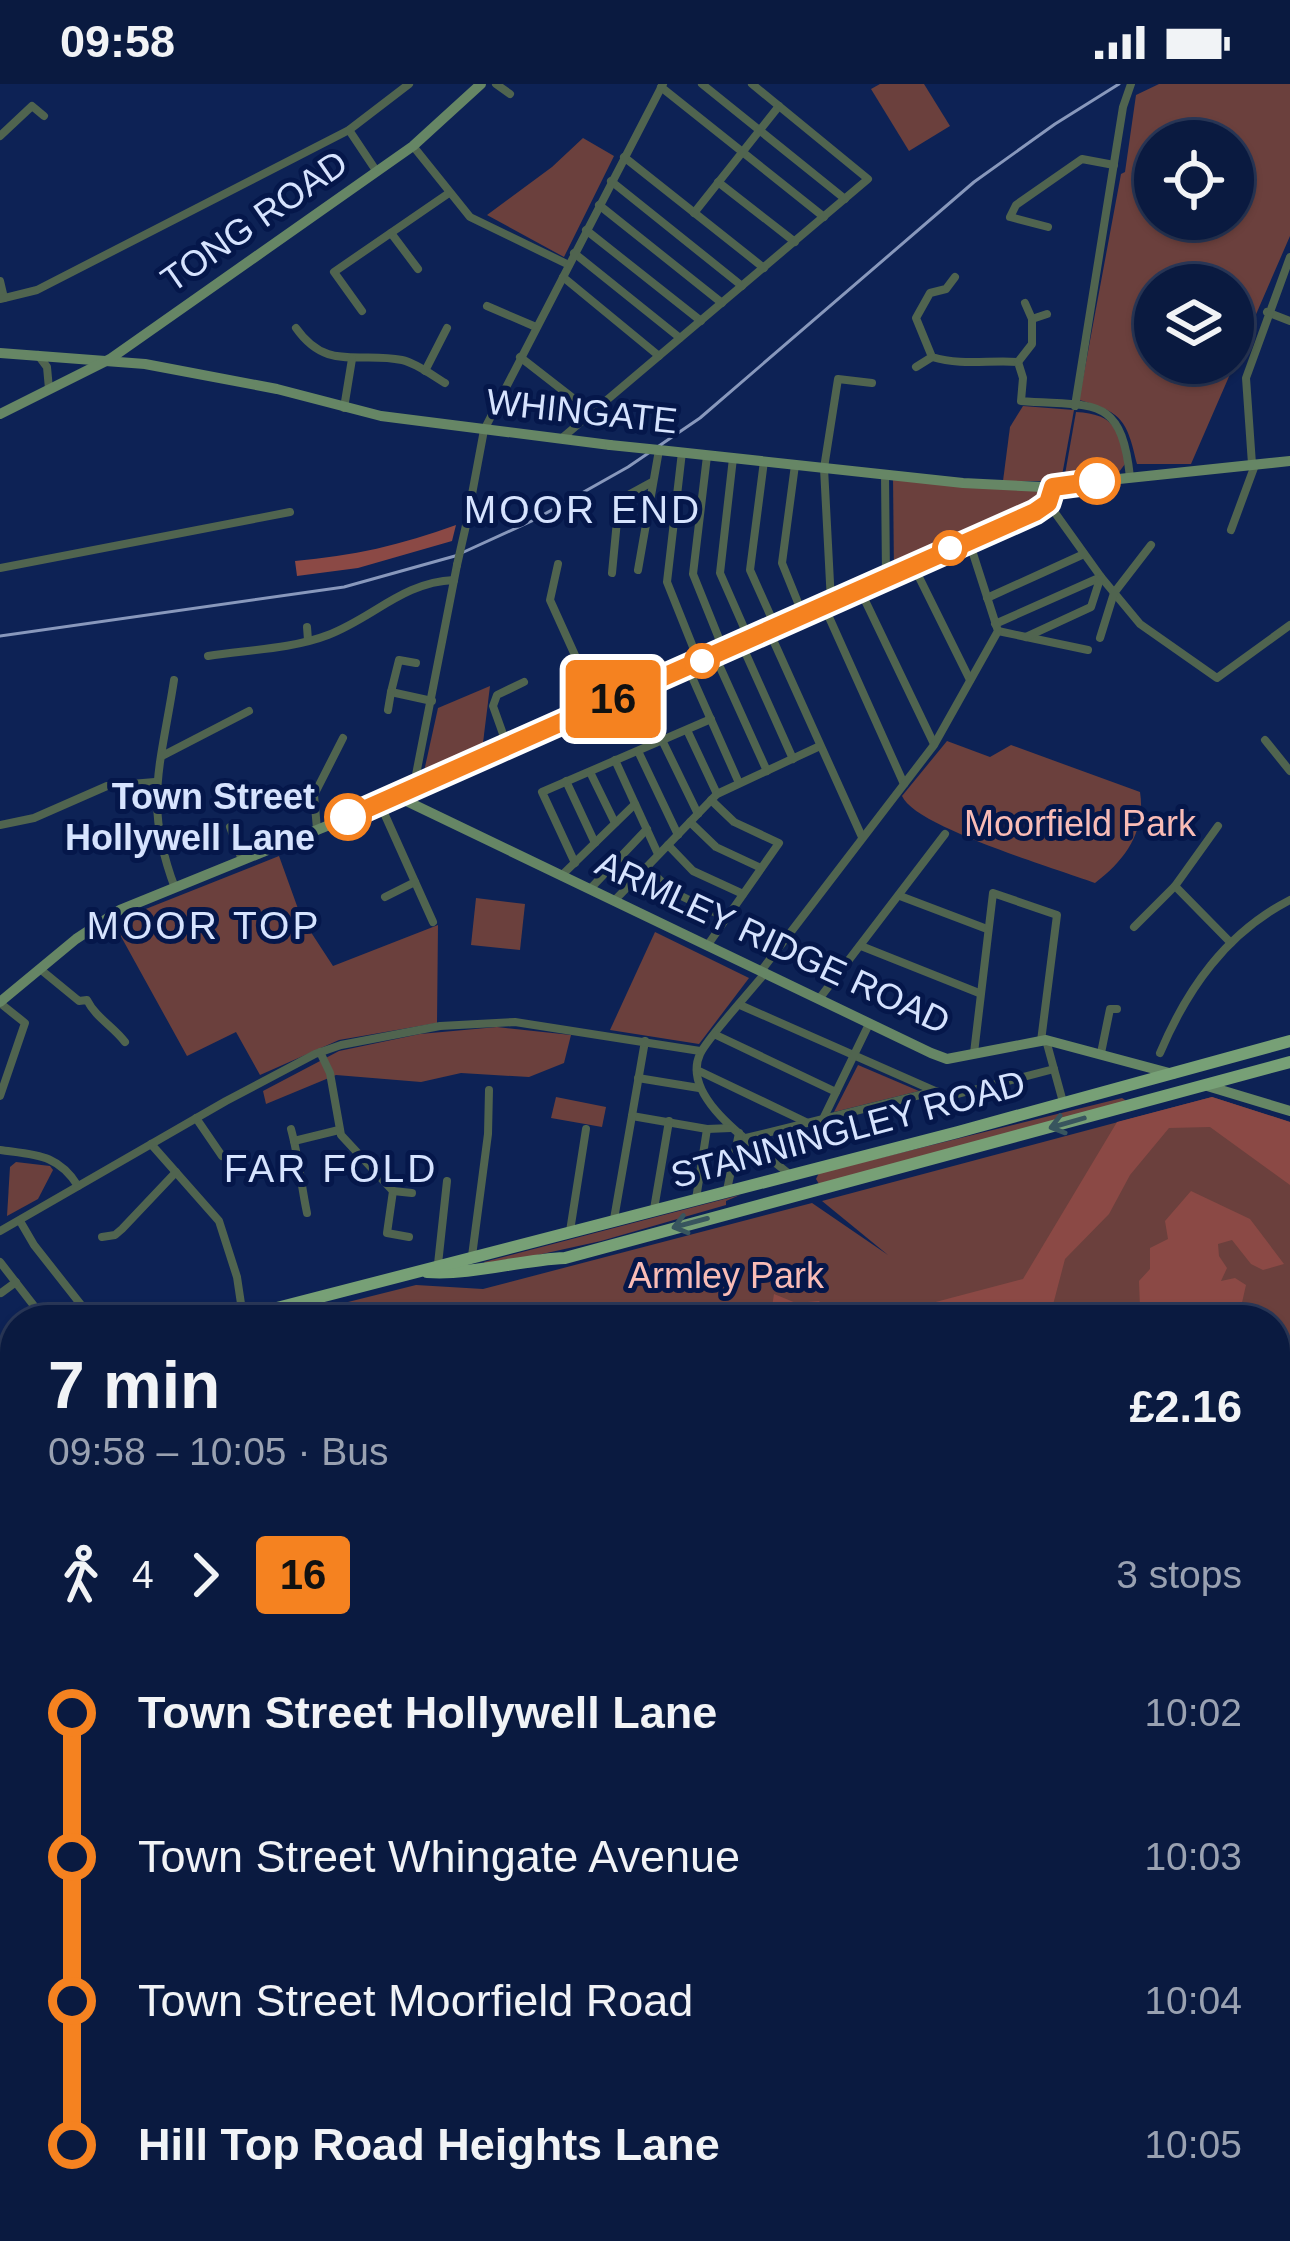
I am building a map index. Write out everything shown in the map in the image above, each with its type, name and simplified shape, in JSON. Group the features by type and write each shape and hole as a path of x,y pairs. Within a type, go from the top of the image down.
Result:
{"main road":[{"name":"STANNINGLEY ROAD","path":"289,1305 1290,1041"},
{"name":"STANNINGLEY ROAD","path":"420,1272 453,1274 565,1258 1290,1062"},
{"path":"1173,1074 1202,1070 1223,1080"},
{"path":"1146,1081 1179,1091"},
{"path":"790,1196 791,1173 808,1181 806,1191"}],"street":[{"path":"0,281 2,299 37,290 349,130 409,84"},
{"name":"TONG ROAD","path":"0,414 110,359 413,146 482,84"},
{"path":"496,84 510,94"},
{"path":"702,84 845,199"},
{"path":"562,438 868,179 752,84"},
{"path":"413,790 484,430 662,86 824,217"},
{"path":"1075,406 1123,107 1131,86"},
{"path":"0,136 32,106 44,116"},
{"path":"694,213 779,106"},
{"path":"349,130 377,172"},
{"path":"413,146 470,217 568,265"},
{"path":"623,157 764,268"},
{"path":"1048,227 1010,217 1016,205 1082,159 1114,165"},
{"path":"611,182 742,286"},
{"path":"718,182 795,242"},
{"path":"362,310 334,272 449,193"},
{"path":"599,205 722,303"},
{"path":"586,230 701,321"},
{"path":"391,233 418,269"},
{"path":"574,254 680,338"},
{"path":"1231,530 1254,464 1246,378 1290,257"},
{"path":"563,277 659,356"},
{"path":"932,357 916,318 930,293 947,294 955,277"},
{"path":"1018,362 1032,344 1032,319 1025,303"},
{"path":"488,306 536,327"},
{"path":"1267,312 1290,321"},
{"path":"1032,319 1047,314"},
{"path":"296,328 316,352 352,359 404,360 445,382"},
{"path":"425,371 447,328"},
{"path":"142,337 146,364"},
{"name":"WHINGATE","path":"0,353 146,364 277,389 344,408 484,430 885,474 1053,487 1290,461"},
{"path":"38,355 47,368 50,390"},
{"path":"520,357 592,413"},
{"path":"916,367 932,357 969,364 1018,362"},
{"path":"344,408 352,359"},
{"path":"1018,362 1023,379 1021,401 1075,406 1114,418 1126,441 1130,477"},
{"path":"872,383 838,379 824,468 827,604 905,785"},
{"path":"638,570 659,450"},
{"path":"682,452 667,582 711,719 739,784"},
{"path":"707,455 693,574 767,771"},
{"path":"733,458 720,573 793,759"},
{"path":"764,461 749,570 862,837"},
{"path":"795,464 782,563 803,615"},
{"path":"885,474 886,577"},
{"path":"611,573 619,500 653,481"},
{"path":"0,1096 25,1023 0,1003 111,915 398,797 1035,512 1048,503 1053,487"},
{"path":"1048,503 1101,577 1147,630 1217,679 1290,625"},
{"path":"0,568 290,512"},
{"path":"969,540 996,627"},
{"path":"1100,638 1114,593 1151,545"},
{"path":"987,598 1084,554"},
{"path":"558,564 550,599 598,706"},
{"path":"913,565 970,680"},
{"path":"791,1173 738,1133 699,1088 700,1051 740,1005 934,745 996,627 1101,577"},
{"path":"1026,637 1091,608 1101,577"},
{"path":"208,656 308,640 347,626 412,587 454,580"},
{"path":"859,589 934,745"},
{"path":"307,627 308,640"},
{"path":"996,627 1088,650"},
{"path":"388,710 399,660 416,664"},
{"path":"174,680 155,782 155,826 175,888"},
{"path":"508,748 493,706 497,695 524,682"},
{"path":"391,692 432,701"},
{"path":"162,756 249,711"},
{"path":"574,863 542,792 711,719"},
{"path":"687,730 714,797 734,822 779,843 706,946"},
{"path":"317,831 314,795 343,738"},
{"path":"662,740 694,818 716,847 761,868"},
{"path":"1265,740 1290,770"},
{"path":"614,901 714,797 820,746"},
{"path":"638,751 678,835"},
{"path":"615,760 658,854"},
{"path":"590,772 615,823"},
{"path":"566,781 595,843"},
{"path":"0,825 34,818 107,786 155,782"},
{"name":"ARMLEY RIDGE ROAD","path":"398,797 947,1059 1044,1041 1173,1074"},
{"path":"380,804 434,922"},
{"path":"561,876 634,804"},
{"path":"1134,927 1175,886 1218,826"},
{"path":"230,827 242,860"},
{"path":"589,890 647,830"},
{"path":"819,999 945,834"},
{"path":"668,845 693,871 743,894"},
{"path":"646,866 671,891 726,918"},
{"path":"386,897 415,883"},
{"path":"1175,886 1231,943"},
{"path":"974,1053 993,893 1057,915 1044,1041 1064,1103"},
{"path":"901,896 987,928"},
{"path":"1160,1053 1180,1006 1231,943 1290,900"},
{"path":"861,946 980,993"},
{"path":"40,968 62,990 79,1001 87,1000 124,1042"},
{"path":"740,1005 950,1096 1054,1069"},
{"path":"1101,1053 1110,1009 1117,1010"},
{"path":"0,1231 320,1052 440,1026 490,1022 700,1051"},
{"path":"822,1120 869,1024"},
{"path":"716,1035 836,1092"},
{"path":"614,1219 645,1041"},
{"path":"320,1052 330,1073 340,1130 393,1191 412,1193"},
{"path":"1136,1064 1146,1081"},
{"path":"696,1070 808,1123"},
{"path":"638,1078 699,1088"},
{"path":"1223,1080 1247,1097"},
{"path":"1204,1085 1290,1111"},
{"path":"472,1256 489,1090"},
{"path":"632,1116 738,1133 808,1123 936,1091"},
{"path":"196,1118 222,1156"},
{"path":"654,1211 669,1121"},
{"path":"291,1129 307,1214"},
{"path":"570,1232 586,1129"},
{"path":"696,1199 707,1129"},
{"path":"294,1141 340,1130"},
{"path":"727,1190 738,1133"},
{"path":"152,1144 222,1227 237,1277 237,1305"},
{"path":"0,1150 65,1165 78,1186"},
{"path":"102,1237 122,1229 176,1172"},
{"path":"437,1264 447,1180"},
{"path":"393,1191 387,1233 410,1237"},
{"path":"20,1221 81,1305"},
{"path":"0,1262 34,1305"},
{"path":"1,1293 16,1282"}],"green space":[{"path":"880,84 924,84 950,126 909,151 871,89"},
{"path":"1159,84 1290,84 1290,236 1254,319 1254,264 1134,264 1134,384 1226,384 1191,464 1137,464 1120,420 1079,400 1136,95"},
{"path":"583,138 614,156 564,257 487,215 552,167"},
{"path":"1023,406 1074,410 1061,481 1003,481 1010,427"},
{"path":"1076,412 1099,416 1113,426 1125,464 1119,472 1064,480"},
{"path":"893,475 1043,487 1045,498 1035,513 894,574"},
{"path":"490,686 482,751 423,776 438,708"},
{"name":"Moorfield Park","path":"947,741 990,757 1011,745 1140,792 1140,819 1131,843 1095,883 932,821 902,796"},
{"path":"279,856 301,917 333,966 438,925 437,1023 339,1040 260,1075 236,1032 187,1056 113,922"},
{"path":"476,898 525,904 520,950 471,945"},
{"path":"655,932 749,978 699,1044 610,1030"},
{"path":"497,1027 571,1035 564,1063 529,1077 461,1073 421,1082 336,1075 266,1104 263,1091 339,1051 420,1034"},
{"path":"858,1065 919,1091 834,1112"},
{"path":"556,1097 606,1107 602,1127 551,1118"},
{"name":"Armley Park","path":"1212,1097 1290,1122 1290,1305 336,1305 416,1285 483,1289 812,1203 888,1255 822,1201"},
{"path":"1122,1098 1128,1102 819,1184 816,1179 819,1173"},
{"path":"16,1162 53,1170 38,1199 7,1216 10,1167"},
{"path":"740,1195 726,1205 601,1241 487,1266 484,1262"}],"shaded area":[{"path":"456,525 452,541 358,568 297,576 295,561 377,549"},
{"path":"1212,1097 1290,1122 1290,1185 1210,1127 1169,1128 1130,1175 1109,1214 1065,1259 1053,1305 926,1305 1023,1279 1117,1122"},
{"path":"1191,1191 1250,1219 1284,1264 1263,1270 1251,1264 1232,1240 1218,1244 1227,1268 1221,1281 1235,1278 1246,1285 1241,1305 1140,1305 1139,1281 1150,1269 1150,1248 1168,1239 1165,1221"},
{"path":"774,1294 796,1303 819,1301 822,1305 772,1305"}],"railway":[{"path":"0,636 344,587 455,556 534,520 628,467 700,418 974,182 1119,84"}],"bus line":[{"name":"16","path":"348,817 1035,512 1048,503 1053,487 1097,481"}],"place":[{"name":"Town Street Hollywell Lane","path":"348,817"}],"district":[{"name":"MOOR END","path":"583,509"},
{"name":"MOOR TOP","path":"204,925"},
{"name":"FAR FOLD","path":"331,1168"}]}
